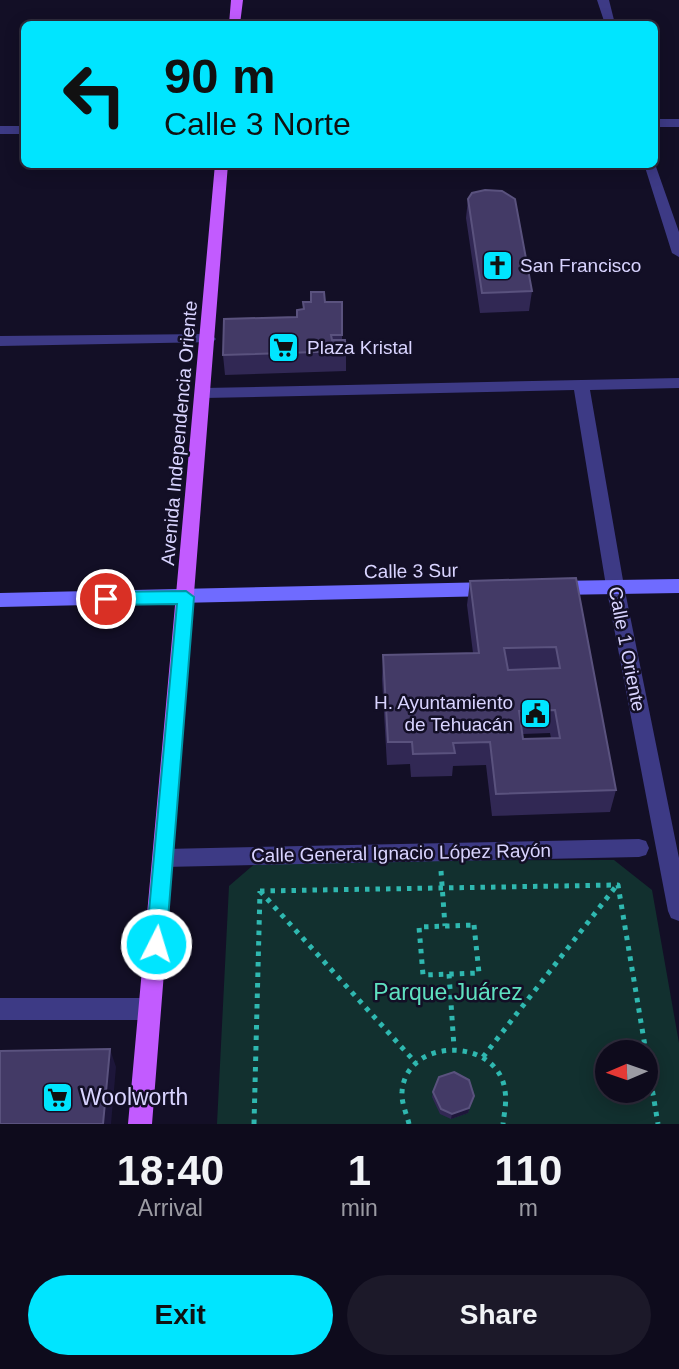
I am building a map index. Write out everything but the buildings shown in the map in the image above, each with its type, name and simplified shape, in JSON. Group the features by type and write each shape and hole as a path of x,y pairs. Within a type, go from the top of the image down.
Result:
{"main road":[{"path":"235,21 237,0"},
{"name":"Avenida Independencia Oriente","path":"140,1124 222,168"},
{"path":"540,588 679,586"},
{"name":"Calle 3 Sur","path":"0,600 513,589"}],"street":[{"path":"603,0 609,21"},
{"path":"658,123 679,123"},
{"path":"0,130 21,130"},
{"path":"651,168 679,253"},
{"path":"0,341 208,339"},
{"path":"204,393 679,383"},
{"name":"Calle 1 Oriente","path":"580,386 615,586 679,911"},
{"name":"Calle General Ignacio López Rayón","path":"164,858 639,848"},
{"path":"0,1009 150,1009"}],"path":[{"path":"440,852 445,926"},
{"path":"260,891 618,884"},
{"path":"483,1057 618,884"},
{"path":"618,884 658,1124"},
{"path":"260,891 416,1063"},
{"path":"254,1124 260,891"},
{"path":"474,925 480,973 423,975 419,927 445,926 474,925"},
{"path":"449,974 454,1047"},
{"path":"409,1124 402,1104 404,1085 416,1063 427,1054 454,1047 483,1057 502,1081 507,1101 503,1124"}],"green space":[{"name":"Parque Juárez","path":"614,860 652,890 679,1043 679,1124 217,1124 229,886 258,861"}],"place":[{"name":"San Francisco","path":"497,265"},
{"name":"Plaza Kristal","path":"284,347"},
{"name":"H. Ayuntamiento de Tehuacán","path":"536,713"},
{"name":"Woolworth","path":"57,1097"}],"route":[{"path":"106,599 186,597 156,944"}]}
